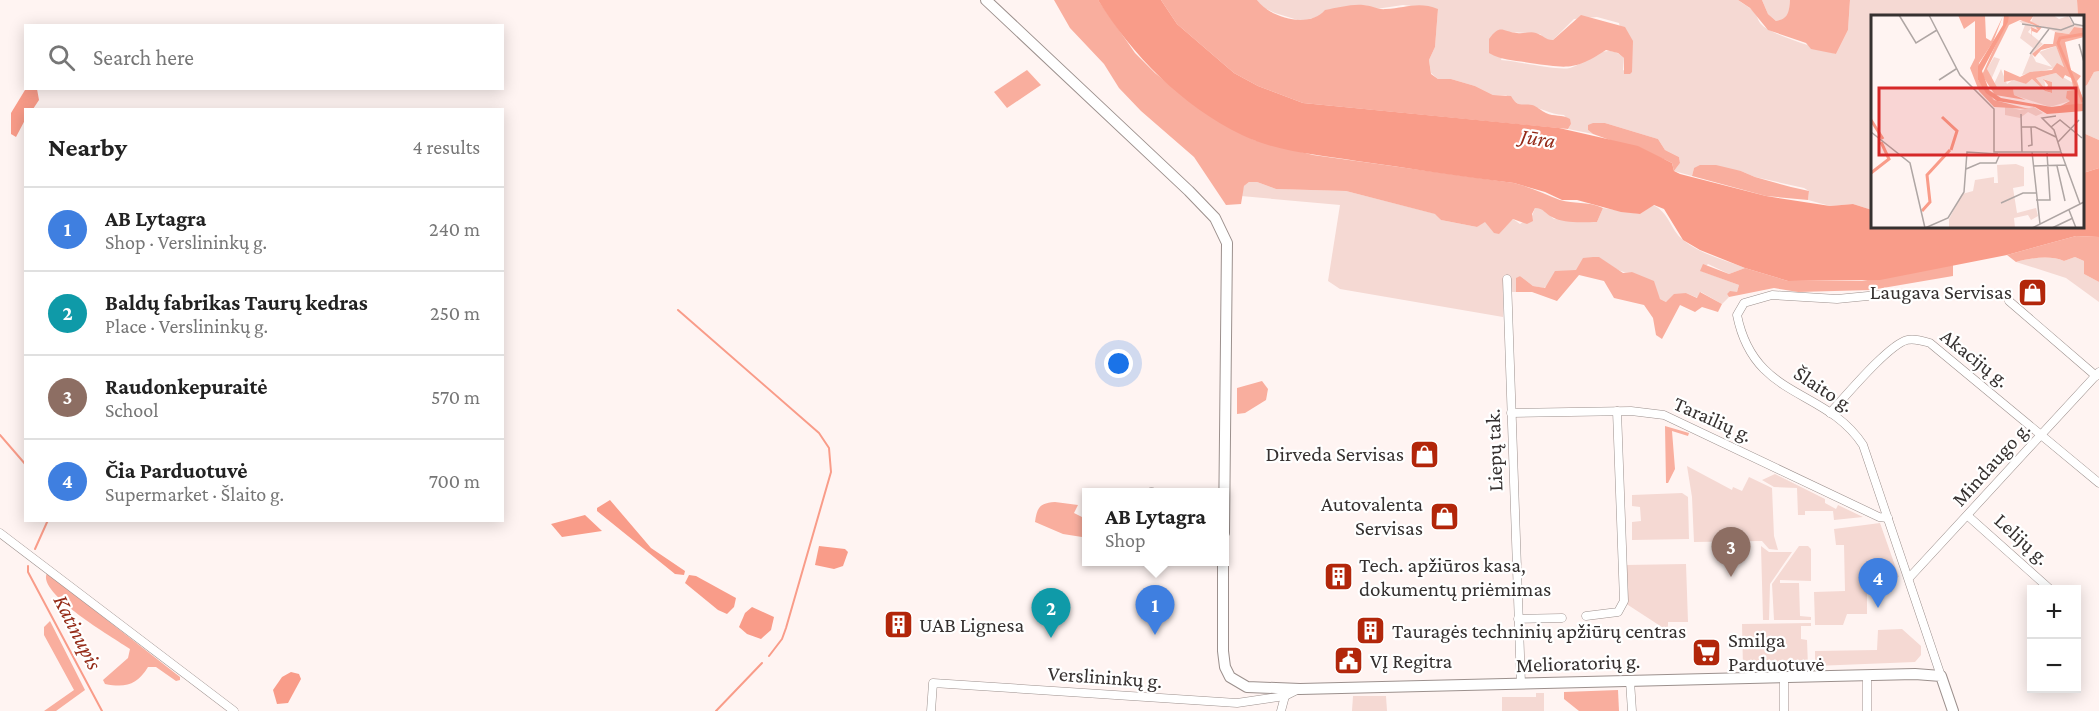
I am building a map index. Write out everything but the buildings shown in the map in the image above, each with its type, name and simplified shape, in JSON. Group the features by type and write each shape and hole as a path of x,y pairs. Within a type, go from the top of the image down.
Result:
{"main road":[{"path":"986,0 1189,191 1215,218 1225,236 1228,284 1225,488"},
{"name":"Melioratorių g.","path":"1223,566 1225,667 1230,677 1244,686 1300,689 1867,675 1941,676"},
{"name":"Šlaito g.","path":"1941,676 1953,711"}],"street":[{"name":"Liepų tak.","path":"1507,279 1521,684"},
{"name":"Šlaito g.","path":"1878,295 1837,299 1772,295 1753,299 1738,309 1737,315 1743,335 1765,373 1830,412 1852,430 1863,445 1941,676"},
{"path":"2009,301 2097,374"},
{"name":"Akacijų g.","path":"1830,412 1890,351 1901,343 1915,340 1930,343 2099,483"},
{"name":"Mindaugo g.","path":"1908,578 1968,516 2097,374"},
{"path":"1587,616 1618,612 1624,601 1617,411"},
{"name":"Tarailių g.","path":"1511,413 1651,412 1676,420 1879,518 1887,518"},
{"name":"Lelijų g.","path":"1968,516 2045,585"},
{"path":"0,533 234,711"},
{"path":"1518,619 1562,618"},
{"path":"1867,675 1867,711"},
{"path":"1784,677 1784,711"},
{"path":"1630,681 1632,711"},
{"name":"Verslininkų g.","path":"931,711 933,683 1205,703 1255,702 1285,696 1300,689"},
{"path":"1281,711 1285,696"}],"shaded area":[{"path":"1054,0 1098,0 1135,53 1155,73 1198,108 1254,140 1313,155 1514,183 1560,200 1592,204 1603,208 1597,222 1568,222 1535,208 1532,214 1533,221 1527,224 1513,219 1499,234 1494,233 1485,222 1477,227 1441,220 1435,214 1346,191 1276,189 1257,182 1249,182 1244,186 1241,204 1226,205 1194,157 1141,111 1119,88 1104,64 1070,28"},
{"path":"1161,0 1257,0 1271,12 1300,20 1318,16 1325,10 1354,5 1383,9 1418,5 1438,9 1435,47 1429,60 1431,74 1438,79 1451,79 1475,86 1493,95 1511,96 1518,104 1536,106 1549,114 1567,117 1571,124 1568,129 1303,103 1258,86 1234,73 1177,24"},
{"path":"1257,0 1738,0 1752,10 1760,23 1774,33 1836,54 1848,30 1850,0 2077,0 2078,15 1871,15 1871,210 1853,204 1830,206 1808,200 1809,191 1804,188 1755,177 1741,171 1694,168 1692,176 1674,171 1680,163 1679,157 1665,150 1658,139 1605,123 1588,130 1593,134 1568,129 1571,124 1564,115 1521,106 1506,95 1493,95 1475,86 1451,79 1438,79 1431,73 1429,60 1435,47 1438,9 1403,5 1376,9 1365,5 1301,21 1262,7","holes":["1597,17 1619,23 1630,74 1623,70 1624,58 1610,51 1597,54 1564,69 1501,60 1512,32 1540,34 1546,40 1553,40 1574,19"]},
{"path":"1738,0 1762,0 1768,14 1776,21 1786,16 1790,0 1850,0 1848,30 1836,54 1811,49 1806,43 1768,30 1750,8"},
{"path":"1762,0 1790,0 1789,13 1783,20 1776,21 1768,14"},
{"path":"2077,0 2099,0 2099,71 2094,72 2084,86 2084,15 2078,15"},
{"path":"1581,15 1625,27 1633,41 1632,72 1630,74 1624,74 1624,58 1618,53 1606,50 1586,62 1562,67 1509,60 1489,53 1489,39 1496,31 1534,32 1553,40"},
{"path":"1027,70 1041,85 1007,108 994,92"},
{"path":"2099,71 2099,140 2084,133 2084,86 2094,72"},
{"path":"1605,123 1658,139 1665,150 1679,157 1680,163 1674,171 1672,163 1666,160 1593,134 1588,130 1588,125"},
{"path":"2084,133 2099,140 2099,168 2084,173"},
{"path":"1700,165 1716,165 1809,191 1808,200 1766,196 1692,176 1694,168"},
{"path":"1249,182 1257,182 1276,189 1346,191 1436,214 1441,220 1477,227 1485,221 1505,227 1513,219 1520,224 1532,216 1535,208 1541,208 1554,219 1597,222 1603,208 1640,214 1653,205 1663,212 1679,236 1690,245 1745,268 1729,274 1708,264 1701,271 1739,285 1737,292 1727,294 1729,297 1722,304 1701,292 1698,298 1686,293 1666,302 1632,272 1613,268 1595,267 1577,271 1559,278 1544,288 1533,286 1520,276 1517,278 1516,292 1503,292 1503,317 1340,289 1328,281 1340,205 1241,196 1244,186"},
{"path":"2076,236 2099,237 2099,282 2084,274 2084,261 2075,257 2064,261 2040,258 2016,262 2007,255"},
{"path":"1599,257 1623,273 1632,272 1654,281 1660,299 1666,302 1674,294 1686,293 1697,298 1700,292 1722,304 1718,312 1702,307 1695,312 1680,305 1662,339 1656,335 1653,318 1644,305 1614,298 1604,281 1579,275 1557,301 1532,292 1516,292 1516,278 1520,276 1533,286 1545,288 1555,271 1576,270 1583,258"},
{"path":"2075,257 2084,261 2084,274 2099,282 2099,302 2066,278 2016,262 2040,258 2064,261"},
{"path":"1703,264 1729,274 1745,268 1788,281 1862,281 1953,265 1953,276 1871,290 1798,292 1774,288 1729,297 1727,294 1730,291 1737,292 1739,285 1700,271"},
{"path":"1262,381 1268,389 1266,400 1245,413 1237,414 1237,388"},
{"path":"1665,426 1689,433 1688,436 1672,431 1675,469 1668,483 1666,483"},
{"path":"1687,466 1732,490 1733,487 1742,491 1749,477 1772,488 1774,536 1778,550 1769,549 1762,541 1694,542 1692,497"},
{"path":"1775,474 1825,499 1825,503 1836,509 1838,505 1863,517 1834,520 1833,511 1805,511 1805,515 1798,515 1797,488 1774,487 1762,480"},
{"path":"1682,493 1688,497 1689,539 1632,540 1632,522 1641,521 1640,507 1632,506 1632,495"},
{"path":"1046,503 1078,505 1074,513 1082,517 1082,537 1063,534 1035,522 1040,507"},
{"path":"1880,523 1899,577 1889,579 1889,573 1884,568 1867,571 1867,614 1847,614 1843,625 1815,625 1814,592 1845,591 1844,545 1836,545 1834,529"},
{"path":"1761,546 1769,552 1792,552 1770,584 1769,620 1763,620"},
{"path":"1799,546 1808,546 1811,549 1811,581 1780,580 1780,583 1799,583 1800,616 1811,617 1811,620 1774,620 1772,584"},
{"path":"1686,564 1688,622 1668,622 1668,631 1625,603 1625,565"},
{"path":"47,573 180,677 180,680 176,681 156,667 148,667 140,678 130,684 119,686 105,684 103,680 128,658 130,649 64,603 47,582"},
{"path":"50,621 85,690 56,711 44,711 74,690 44,635 44,627"},
{"path":"1811,623 1811,626 1801,626 1801,639 1807,640 1808,667 1743,668 1742,624"},
{"path":"1902,629 1921,646 1921,655 1915,662 1815,666 1815,651 1877,650 1878,630"},
{"path":"1618,690 1619,711 1579,711 1564,699 1564,692"},
{"path":"1536,693 1544,693 1544,711 1502,711 1502,697 1536,697"},
{"path":"1353,696 1386,696 1387,711 1352,711"}],"water":[{"name":"Jūra","path":"1098,0 1161,0 1177,24 1234,73 1258,86 1303,103 1559,128 1638,146 1672,163 1674,171 1680,174 1766,196 1830,206 1853,204 1871,210 1871,228 2084,228 2084,173 2099,168 2099,237 2076,236 2007,255 1880,280 1788,281 1745,268 1700,250 1683,240 1664,209 1654,205 1640,214 1621,212 1577,200 1562,200 1545,192 1514,183 1313,155 1255,141 1220,123 1179,94 1143,59"},
{"path":"25,90 37,90 39,100 34,108 24,108 24,122 16,137 11,134 11,113"},
{"path":"610,500 651,548 685,571 684,575 675,574 597,511 597,508"},
{"path":"585,515 602,531 562,537 551,524"},
{"path":"819,546 845,549 848,552 843,566 834,569 815,565"},
{"path":"689,575 696,576 736,598 734,607 727,614 718,610 685,583"},
{"path":"752,607 774,617 771,630 761,639 747,634 739,627 745,613"},
{"path":"291,672 299,674 301,679 288,703 277,704 273,690 282,677"}],"waterway":[{"path":"678,310 819,433 829,448 831,472 786,628 782,639 769,656"},
{"name":"Katinupis","path":"0,435 24,463"},
{"name":"Katinupis","path":"35,549 47,522"},
{"name":"Katinupis","path":"28,566 28,572 102,711"},
{"path":"716,711 762,663"}],"place":[{"name":"Laugava Servisas","path":"2033,292"},
{"name":"Dirveda Servisas","path":"1425,454"},
{"name":"Autovalenta Servisas","path":"1444,516"},
{"name":"Tech. apžiūros kasa, dokumentų priėmimas","path":"1338,577"},
{"name":"Raudonkepuraitė","path":"1731,577"},
{"name":"Čia Parduotuvė","path":"1878,608"},
{"name":"UAB Lignesa","path":"898,625"},
{"name":"Tauragės techninių apžiūrų centras","path":"1371,631"},
{"name":"AB Lytagra","path":"1155,635"},
{"name":"Baldų fabrikas Taurų kedras","path":"1051,638"},
{"name":"Smilga Parduotuvė","path":"1707,652"},
{"name":"VĮ Regitra","path":"1349,661"}]}
